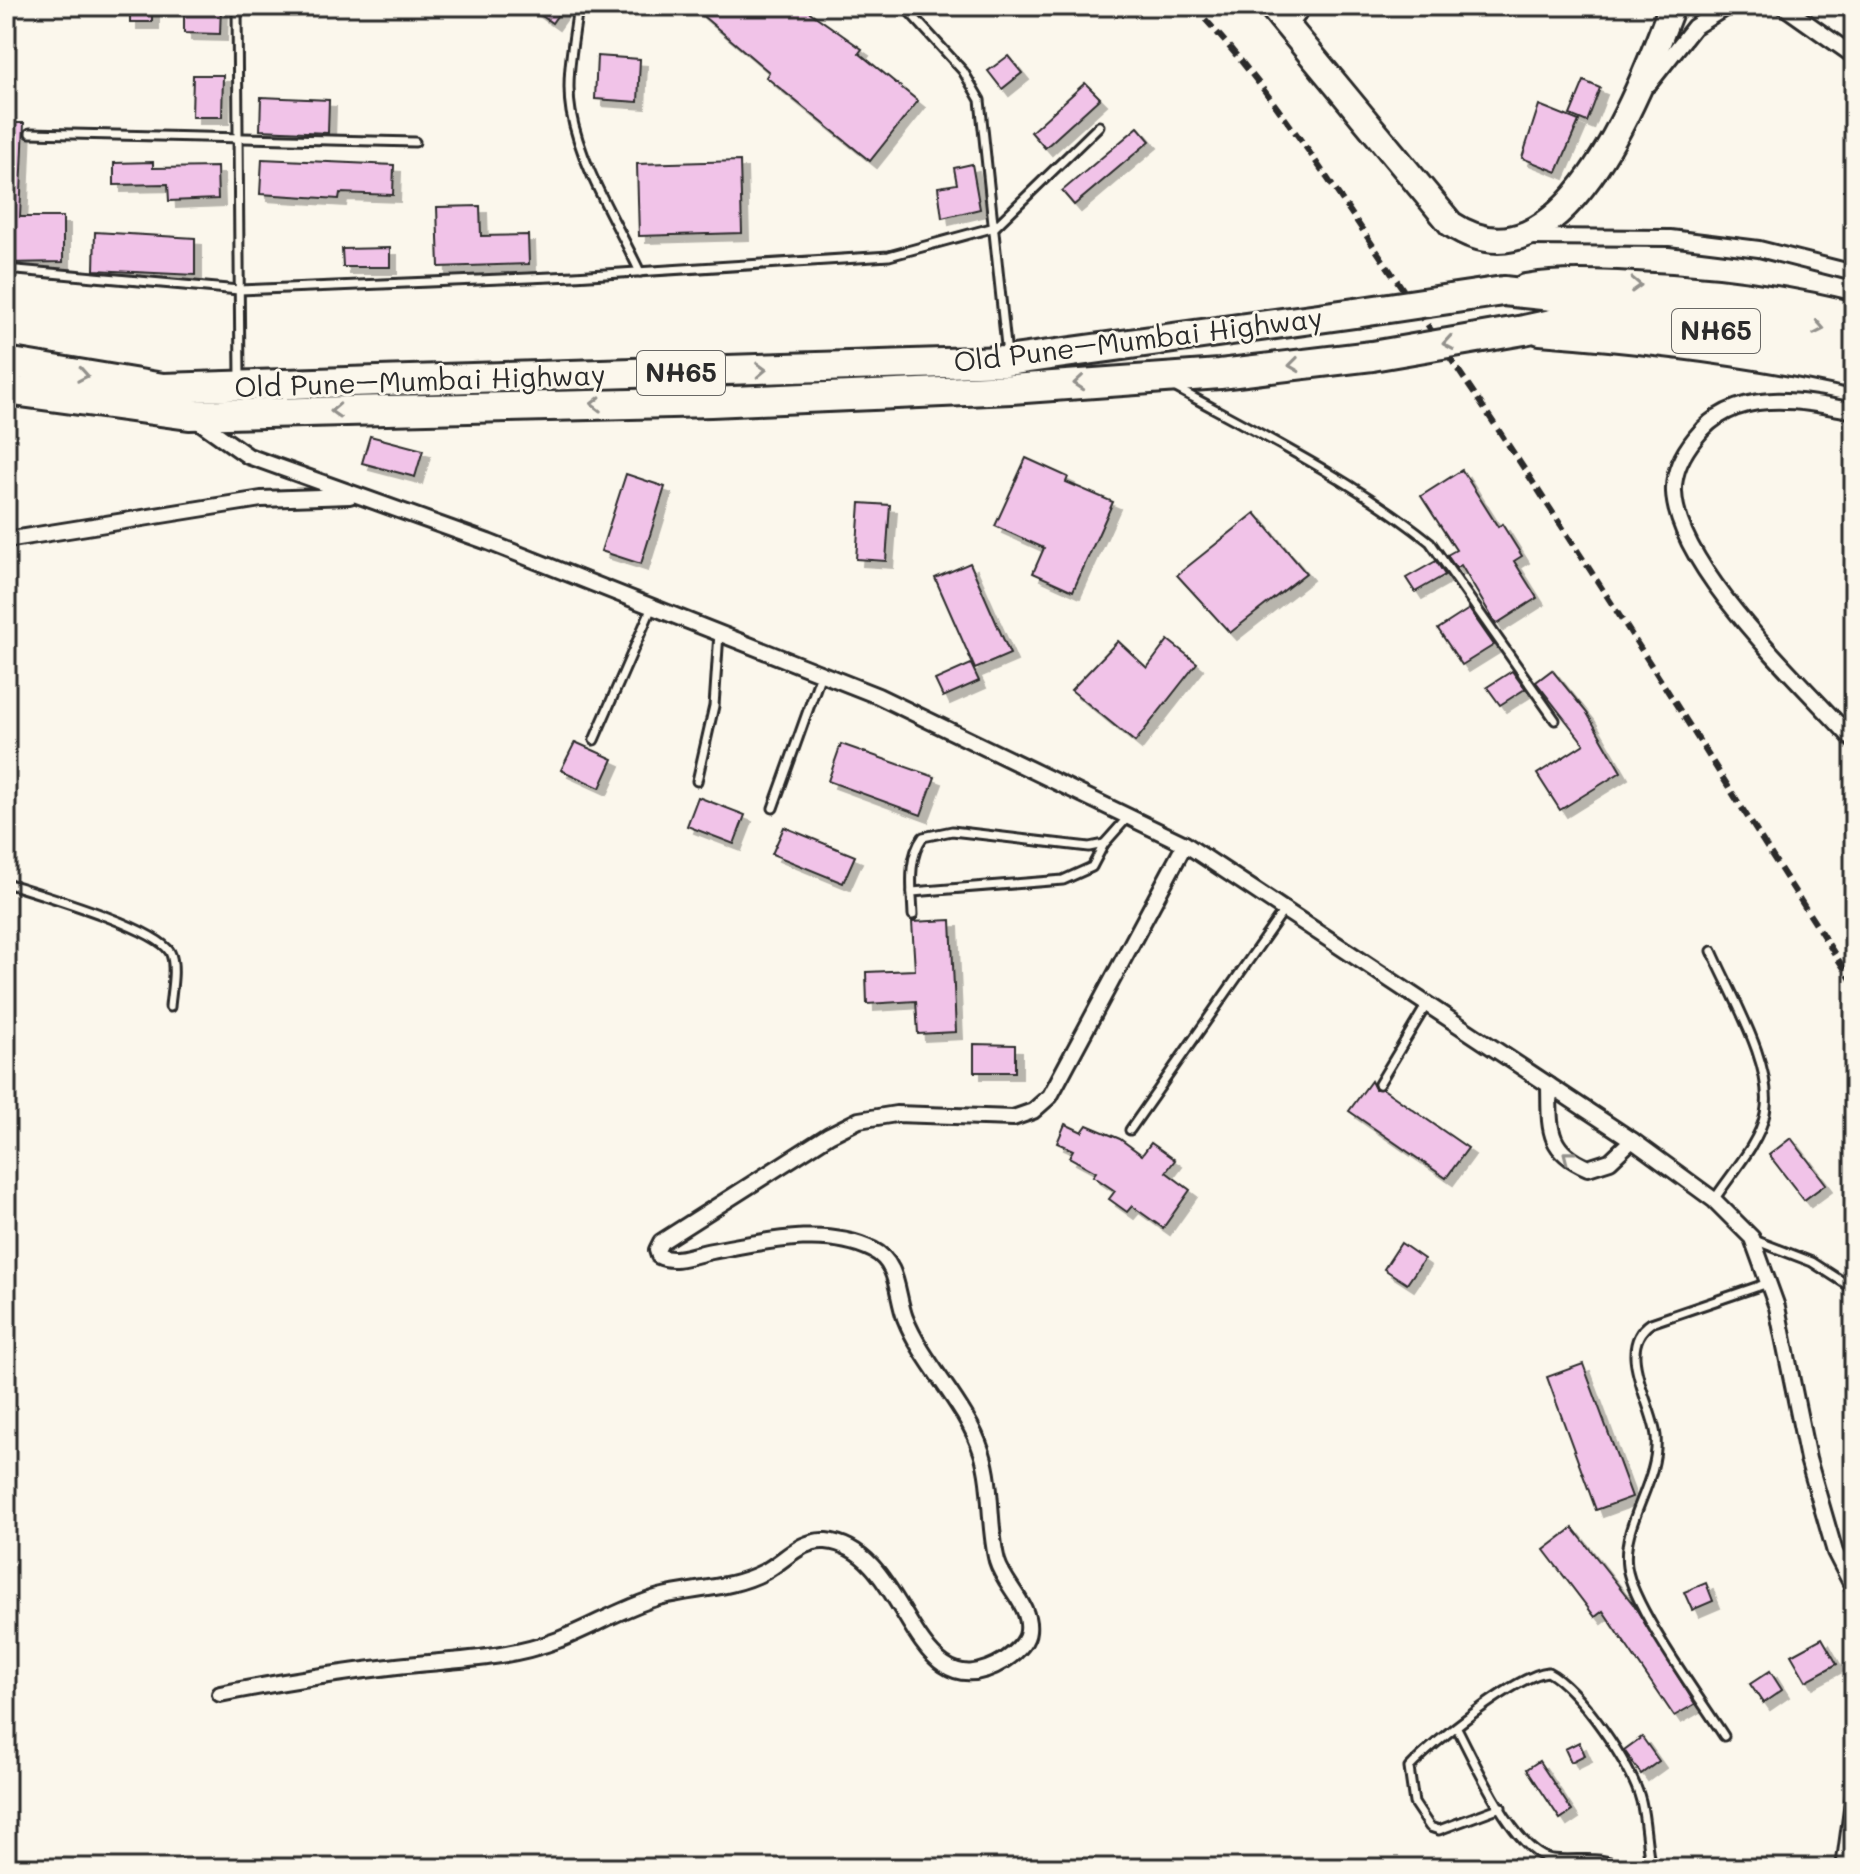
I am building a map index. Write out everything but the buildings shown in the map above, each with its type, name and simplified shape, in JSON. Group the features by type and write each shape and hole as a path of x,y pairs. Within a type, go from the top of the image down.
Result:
{"highway":[{"name":"Old Pune–Mumbai Highway","path":"6,390 189,415 711,402 1009,375 1355,313 1503,291"},
{"name":"NH65","path":"1503,291 1575,309 1741,333 1854,358"},
{"name":"NH65","path":"1524,330 1575,309 1765,318 1854,336"},
{"name":"Old Pune–Mumbai Highway","path":"6,362 163,388 1009,375 1157,377 1220,374 1372,356 1524,330"}],"main road":[{"path":"1271,6 1451,224 1472,238 1497,241 1520,237 1542,224 1594,173 1636,100 1672,6"},
{"path":"1503,291 1558,282 1704,288 1772,296 1854,315"},
{"path":"1524,330 1643,340 1767,356 1854,376"}],"street":[{"path":"1289,27 1304,6"},
{"path":"1636,100 1694,27 1728,6"},
{"path":"1783,6 1811,22 1854,56"},
{"path":"1520,237 1670,238 1759,249 1854,273"},
{"path":"163,388 189,415 248,456 488,542 821,674 960,734 1185,844 1632,1140 1714,1200 1752,1238 1770,1283 1808,1459 1835,1552 1854,1589"},
{"path":"1854,411 1787,401 1747,401 1719,414 1686,450 1676,471 1674,493 1680,522 1694,554 1723,595 1854,741"},
{"path":"6,540 261,499 359,496"},
{"path":"220,1694 321,1676 511,1655 557,1641 655,1598 743,1582 767,1571 804,1544 826,1541 846,1548 868,1563 891,1588 932,1658 947,1669 965,1673 1006,1659 1025,1642 1028,1629 1026,1612 1007,1584 997,1561 983,1456 976,1433 919,1346 904,1315 893,1269 879,1252 843,1239 816,1238 710,1251 673,1260 659,1256 657,1250 661,1242 747,1185 859,1120 896,1114 1013,1118 1033,1111 1050,1096 1185,844"},
{"path":"1549,1085 1554,1144 1570,1160 1588,1168 1610,1161 1632,1140"},
{"path":"1844,1868 1854,1795"}],"lane":[{"path":"237,6 240,386"},
{"path":"578,6 570,76 571,114 583,151 640,272"},
{"path":"904,6 963,71 980,100 1009,375"},
{"path":"6,269 239,290 640,272 889,256 995,227 1099,126"},
{"path":"30,133 415,142"},
{"path":"1157,377 1291,450 1430,542 1555,720"},
{"path":"594,740 652,607"},
{"path":"697,781 710,734 719,633"},
{"path":"773,808 821,674"},
{"path":"912,892 1063,880 1092,867 1104,844 1129,816"},
{"path":"913,915 914,849 923,837 934,832 952,831 1089,847 1104,844"},
{"path":"6,883 127,926 159,943 169,952 172,963 170,1007"},
{"path":"1130,1130 1284,910"},
{"path":"1712,951 1762,1067 1767,1091 1765,1116 1714,1200"},
{"path":"1379,1084 1427,1004"},
{"path":"1752,1238 1812,1262 1854,1289"},
{"path":"1724,1736 1652,1624 1627,1568 1627,1552 1655,1464 1656,1436 1635,1359 1635,1344 1640,1331 1651,1323 1770,1283"},
{"path":"1501,1807 1439,1830 1424,1822 1410,1791 1409,1768 1523,1679 1548,1672 1561,1678 1632,1778 1641,1800 1651,1868"},
{"path":"1457,1728 1501,1807 1535,1853 1549,1859 1612,1861 1624,1868"}],"railway":[{"path":"1193,6 1280,111 1467,382 1854,984"}]}
